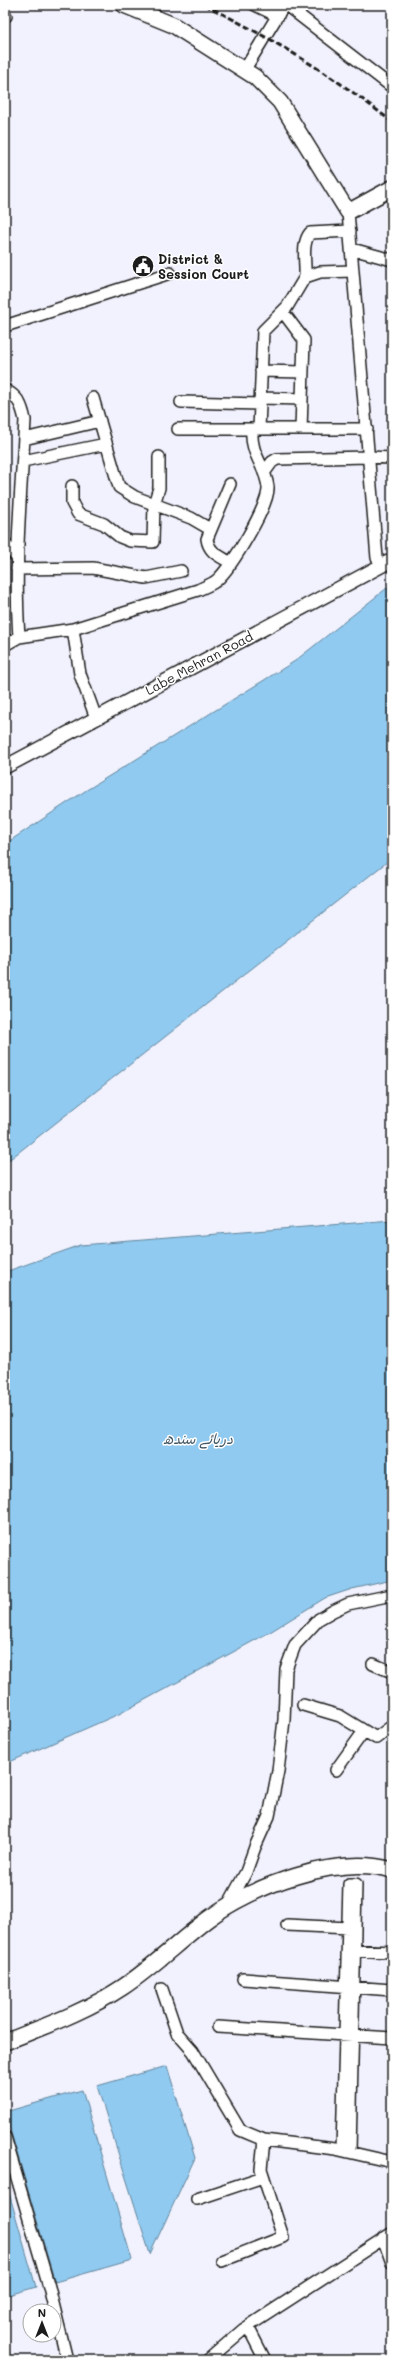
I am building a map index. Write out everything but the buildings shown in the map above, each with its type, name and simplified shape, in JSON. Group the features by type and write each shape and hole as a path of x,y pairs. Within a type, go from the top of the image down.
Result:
{"main road":[{"path":"124,5 173,25 245,69 280,102 348,212 392,188"},
{"path":"5,2042 58,2021 121,1988 164,1957 208,1919 227,1907 287,1878 331,1867 366,1865 392,1870"}],"street":[{"path":"255,5 278,16"},
{"path":"245,69 285,5 392,87"},
{"path":"348,212 377,558"},
{"path":"5,645 19,637 73,629 198,590 217,581 231,563 266,500 268,486 254,451 255,428 260,401 263,331 283,312 305,277 304,257 307,237 310,233 350,231"},
{"path":"352,249 392,260"},
{"path":"305,277 320,272 354,271"},
{"path":"5,326 170,273"},
{"path":"283,312 304,340 301,429"},
{"path":"261,372 303,372"},
{"path":"5,390 14,395 21,404 25,420 17,564 19,637"},
{"path":"93,398 119,487 135,497 191,518 210,529"},
{"path":"181,402 302,399"},
{"path":"24,438 100,421"},
{"path":"178,428 367,429"},
{"path":"23,461 106,444"},
{"path":"72,486 72,503 78,514 104,524 120,537 130,540 153,542 154,504 159,488 159,457"},
{"path":"264,473 272,462 277,459 392,458"},
{"path":"230,484 207,539 208,546 212,552 231,563"},
{"path":"5,544 17,564"},
{"name":"Labe Mehran Road","path":"5,767 392,560"},
{"path":"17,564 93,568 146,578 180,572"},
{"path":"73,629 80,674 96,718"},
{"path":"227,1907 246,1872 269,1816 278,1772 284,1720 286,1669 295,1645 319,1620 333,1611 348,1604 392,1595"},
{"path":"373,1664 392,1672"},
{"path":"303,1705 340,1716 376,1738 392,1726"},
{"path":"336,1770 364,1730"},
{"path":"346,2151 351,1951 356,1884 349,1884 348,1928 351,1951"},
{"path":"287,1925 348,1928"},
{"path":"351,1951 392,1952"},
{"path":"243,1979 392,1990"},
{"path":"162,1989 177,2033 193,2051 240,2130 264,2140 346,2151 392,2162"},
{"path":"218,2027 392,2038"},
{"path":"5,2137 49,2287 67,2360"},
{"path":"222,2260 283,2237 263,2177 261,2157 264,2140"},
{"path":"197,2199 263,2177"},
{"path":"208,2360 248,2327 387,2236 392,2262"},
{"path":"248,2327 265,2360"}],"water":[{"path":"392,584 392,858 5,1163 5,844 85,791 295,661"},
{"name":"دریائے سندھ","path":"392,1220 392,1580 352,1589 325,1598 270,1632 119,1714 5,1764 5,1272 81,1245"},
{"path":"167,2066 195,2158 150,2254 97,2086"},
{"path":"82,2090 132,2260 55,2282 5,2112"},
{"path":"5,2179 36,2287 5,2296"}],"railway":[{"path":"205,5 278,44 325,73 392,122"}],"place":[{"name":"District & Session Court","path":"143,266"}]}
